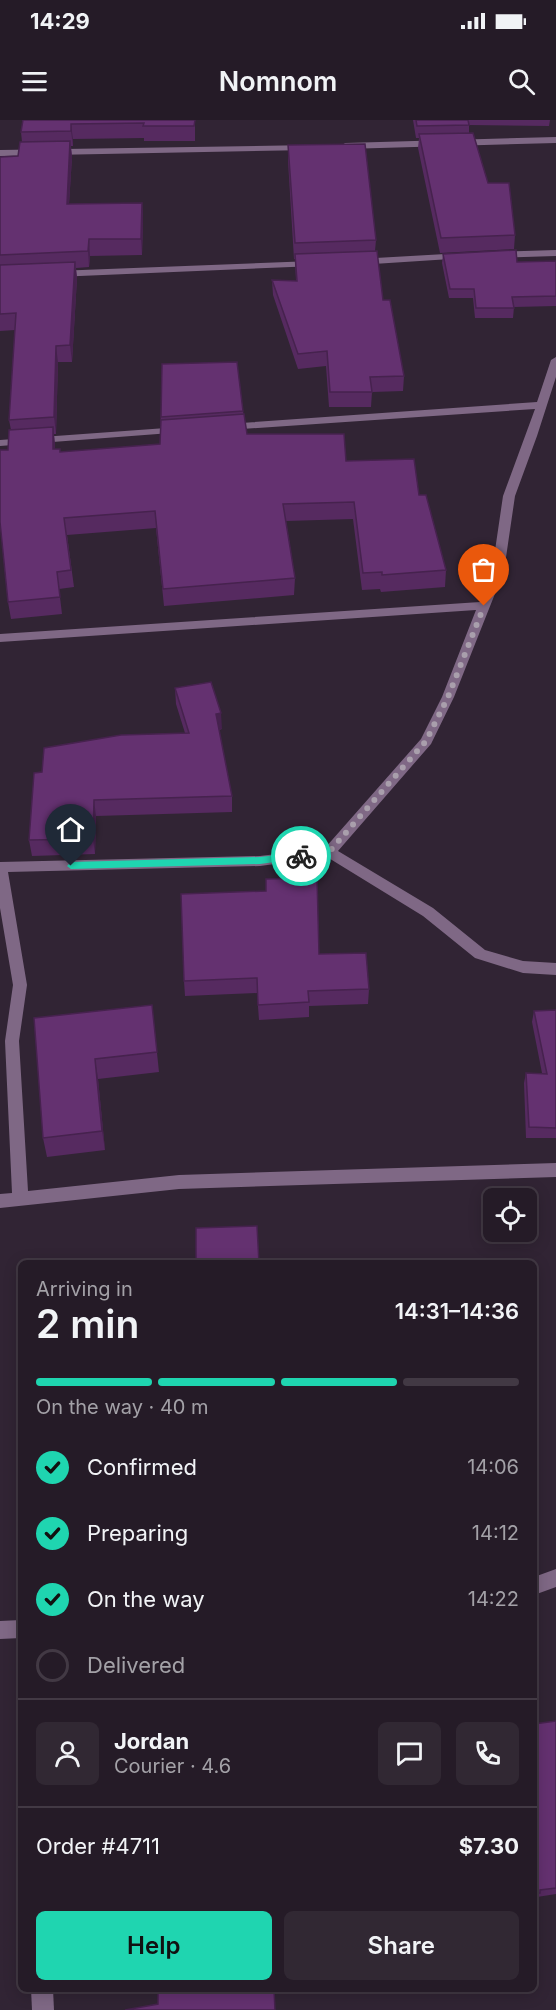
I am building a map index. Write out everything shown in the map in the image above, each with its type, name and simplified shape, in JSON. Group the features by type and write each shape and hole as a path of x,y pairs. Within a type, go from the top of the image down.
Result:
{"street":[{"path":"336,146 556,140"},
{"path":"0,153 325,147"},
{"path":"342,263 556,253"},
{"path":"47,274 330,263"},
{"path":"329,852 426,741 448,697 498,571 509,496 556,360"},
{"path":"212,428 542,405"},
{"path":"0,443 189,430"},
{"path":"0,638 484,606"},
{"path":"0,867 260,861 329,852 428,912 480,954 523,968 556,969"},
{"path":"0,863 20,985 12,1041 20,1199"},
{"path":"0,1201 179,1182 556,1170"},
{"path":"537,1585 556,1578"},
{"path":"0,1630 18,1629"},
{"path":"42,1992 43,2010"}],"building":[{"path":"23,120 195,120 194,126 143,126 144,123 71,124 71,131 21,132"},
{"path":"416,120 468,120 469,125 417,126"},
{"path":"473,133 488,183 509,183 515,235 441,238 419,134"},
{"path":"70,141 67,204 142,203 141,239 89,239 88,251 0,255 0,157 18,156 20,142"},
{"path":"365,144 376,240 295,243 288,145"},
{"path":"516,250 517,262 556,261 556,296 512,297 514,308 476,308 474,289 450,289 443,254"},
{"path":"377,251 383,300 390,300 404,376 370,377 372,392 330,392 327,351 298,354 272,280 297,281 295,254"},
{"path":"75,262 70,345 56,346 54,417 9,420 16,313 0,314 0,265"},
{"path":"237,362 243,411 161,417 162,364"},
{"path":"244,414 247,434 344,434 346,461 414,459 419,495 426,495 446,570 382,575 382,572 363,573 354,502 283,504 295,578 163,589 155,511 64,518 71,570 57,572 60,597 8,602 0,522 0,450 8,450 9,430 53,427 53,449 60,449 60,452 160,444 161,420"},
{"path":"211,682 221,713 216,714 232,796 94,800 93,839 29,840 34,773 42,772 44,748 121,735 189,733 175,688"},
{"path":"317,878 319,954 366,953 369,989 308,991 309,1002 258,1005 257,978 184,981 181,894 266,891 266,879"},
{"path":"152,1005 157,1052 95,1059 102,1131 43,1138 34,1018"},
{"path":"556,1010 556,1128 529,1127 526,1073 547,1074 534,1011"},
{"path":"257,1226 259,1260 196,1260 196,1228"},
{"path":"556,1721 556,1888 540,1890 540,1893 537,1893 537,1724"},
{"path":"158,1992 274,1992 275,2010 125,2010 158,2004"}],"way so far":[{"path":"301,856 329,852 426,741 448,697 484,606"}],"route":[{"path":"71,866 260,861 301,856"}]}
